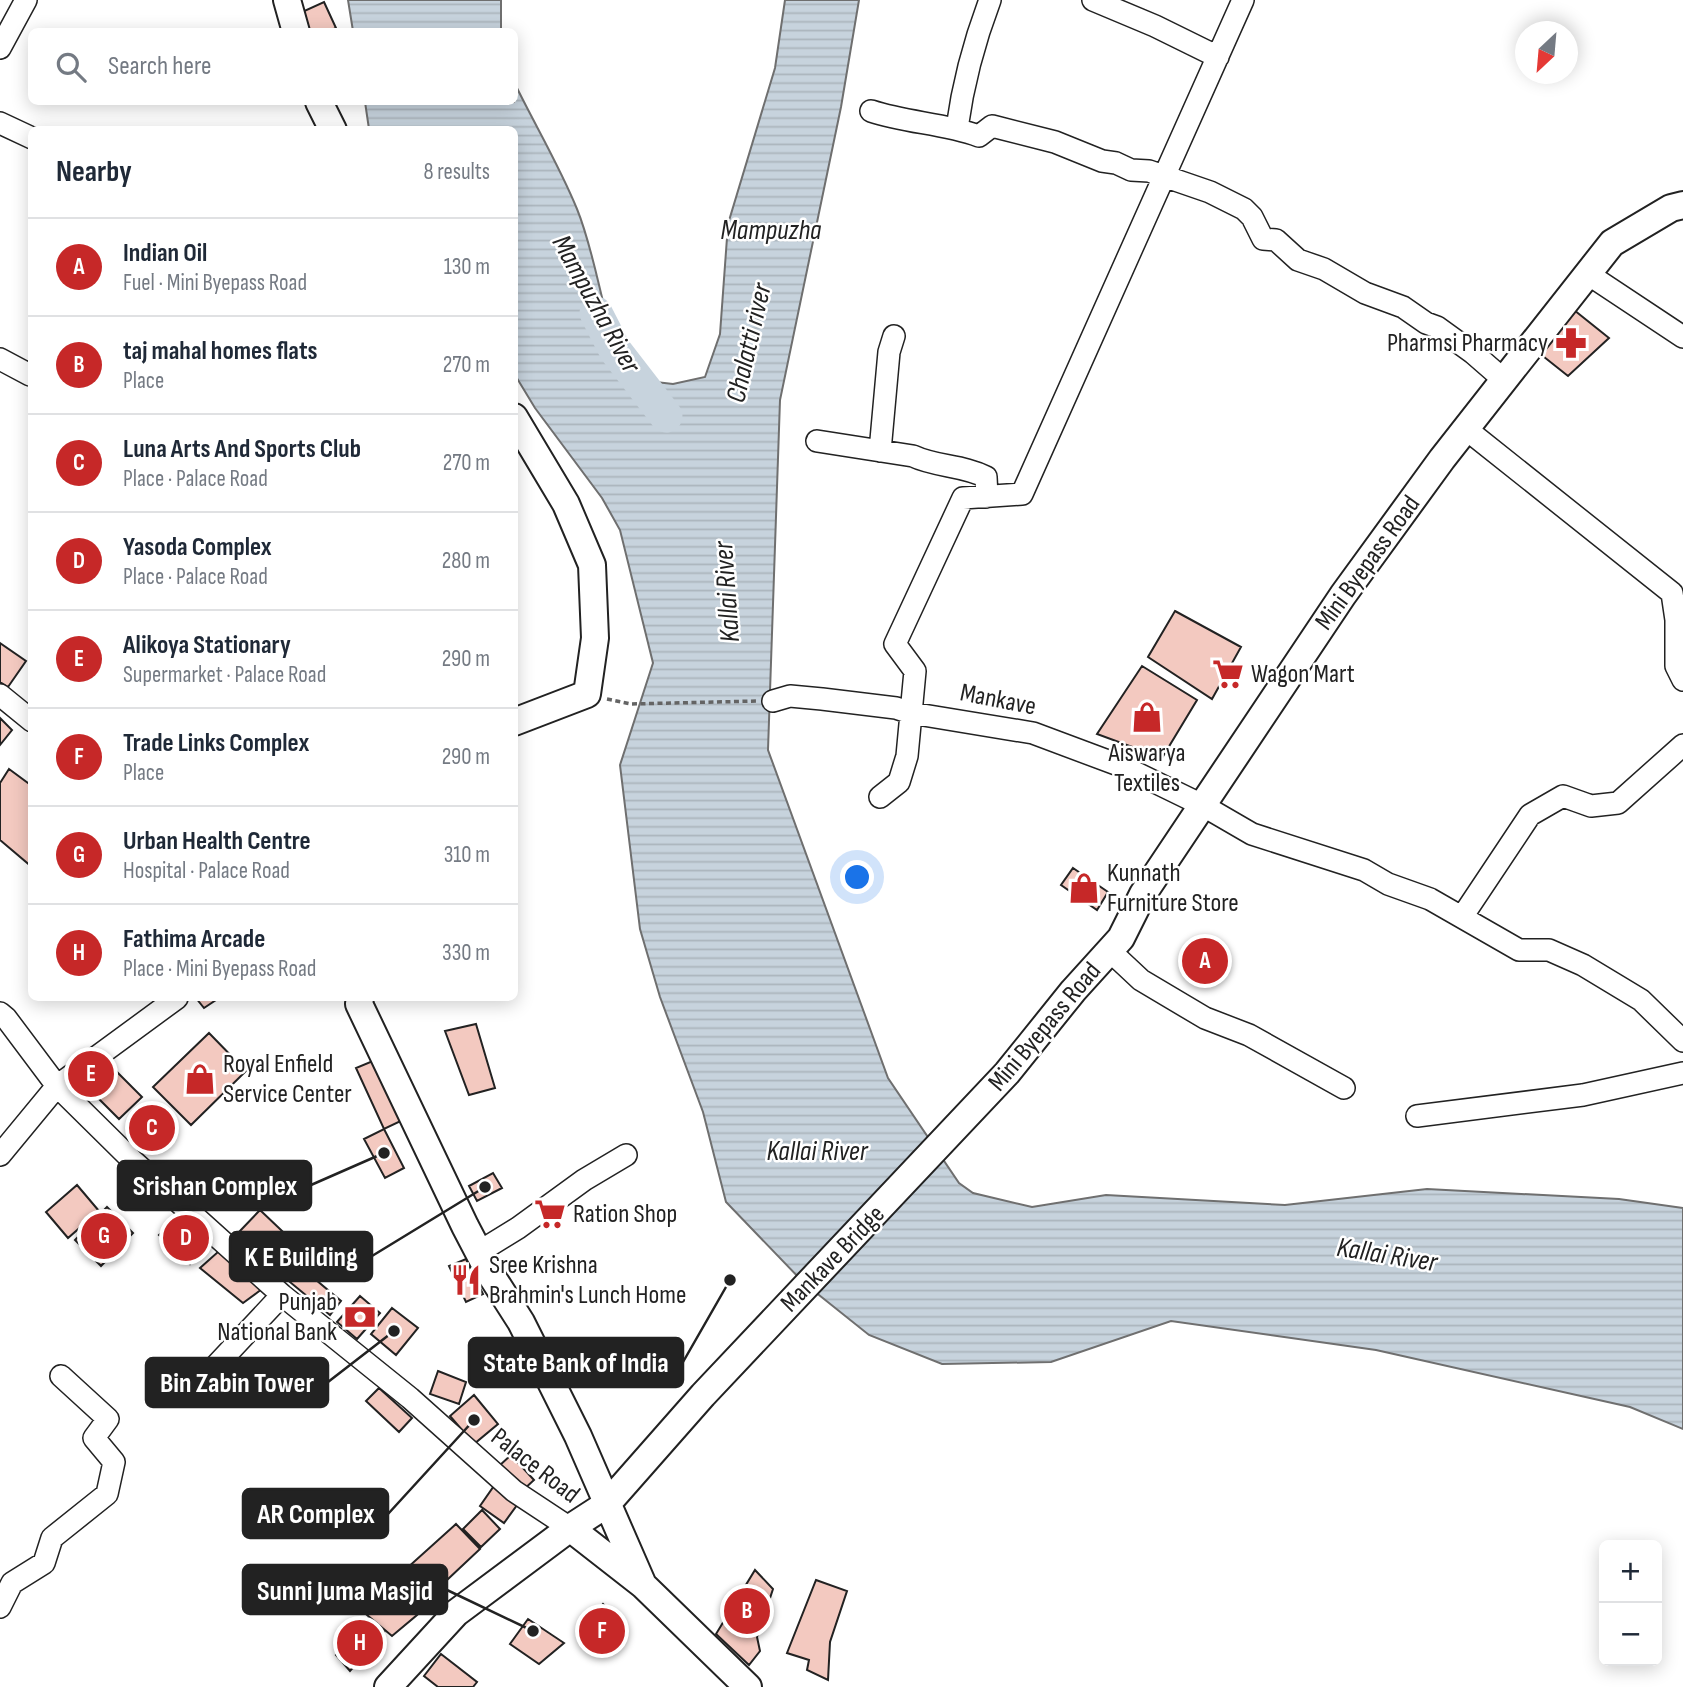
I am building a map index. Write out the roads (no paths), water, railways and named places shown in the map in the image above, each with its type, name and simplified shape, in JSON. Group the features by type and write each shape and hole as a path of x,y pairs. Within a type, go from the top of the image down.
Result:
{"main road":[{"path":"287,0 295,28"},
{"name":"Mini Byepass Road","path":"962,1122 1007,1073 1073,991 1121,939 1143,894 1343,595 1504,380 1612,243 1671,208 1683,205"},
{"path":"518,424 566,503 592,565 595,638 587,694 518,720"},
{"path":"357,1001 489,1272 521,1322 579,1436 643,1585"},
{"name":"Mankave Bridge","path":"607,1504 703,1395 962,1122"},
{"path":"388,1687 456,1613 570,1528 607,1504"},
{"path":"570,1528 643,1585 748,1687"}],"street":[{"path":"0,48 26,0"},
{"path":"957,128 964,84 990,0"},
{"path":"1093,0 1218,57"},
{"path":"880,797 899,782 907,756 915,671 895,645 963,498 1022,494 1243,0"},
{"path":"871,111 911,123 928,122 957,128 979,136 992,126 1055,142 1102,161 1131,170 1149,171 1210,192 1244,209 1263,239 1276,240 1298,260 1324,269 1366,293 1403,307 1473,353 1504,380"},
{"path":"0,123 28,136"},
{"path":"1588,274 1683,337"},
{"path":"880,451 889,352 894,336"},
{"path":"0,359 28,374"},
{"path":"1466,429 1672,593 1676,620 1676,666 1683,680"},
{"path":"817,441 913,456 924,461 976,472 986,477 987,496"},
{"path":"0,695 28,718"},
{"name":"Mankave","path":"773,701 790,696 847,701 1033,733 1124,767 1202,805 1252,834 1364,870 1388,884 1430,899 1519,950 1549,950 1583,965 1640,1000 1683,1041"},
{"path":"1462,917 1530,815 1563,796 1591,806 1618,803 1683,746"},
{"path":"1110,951 1141,980 1205,1018 1249,1035 1344,1088"},
{"path":"0,1155 57,1086 173,1001"},
{"name":"Palace Road","path":"0,1013 57,1086 132,1160 282,1295 410,1398 514,1491 570,1528"},
{"path":"1417,1116 1583,1095 1683,1073"},
{"path":"479,1252 518,1228 584,1180 626,1155"},
{"path":"211,1371 282,1295"},
{"path":"0,1607 12,1583 44,1563 52,1538 107,1494 114,1462 94,1438 108,1419 61,1376"}],"water":[{"path":"348,0 501,0 501,28 353,28"},
{"name":"Kallai River","path":"785,0 859,0 841,107 780,400 768,750 888,1078 959,1183 973,1193 1032,1207 1106,1195 1285,1205 1427,1189 1619,1199 1683,1208 1683,1429 1630,1407 1376,1350 1171,1321 1051,1362 942,1364 869,1335 804,1283 726,1202 703,1112 660,997 640,929 620,765 653,663 620,530 602,498 535,408 518,380 518,126 369,126 365,105 518,105 518,90 577,209 591,251 613,339 630,379 673,384 705,377 720,334 728,224 775,68"}],"waterway":[{"name":"Mampuzha River","path":"596,313 615,350 666,416"}],"place":[{"name":"Pharmsi Pharmacy","path":"1571,343"},
{"name":"Wagon Mart","path":"1228,674"},
{"name":"Aiswarya Textiles","path":"1147,717"},
{"name":"Kunnath Furniture Store","path":"1084,888"},
{"name":"Indian Oil","path":"1205,961"},
{"name":"Alikoya Stationary","path":"91,1074"},
{"name":"Royal Enfield Service Center","path":"200,1079"},
{"name":"Luna Arts And Sports Club","path":"152,1128"},
{"name":"Srishan Complex","path":"384,1153"},
{"name":"K E Building","path":"485,1187"},
{"name":"Ration Shop","path":"550,1214"},
{"name":"Urban Health Centre","path":"104,1236"},
{"name":"Yasoda Complex","path":"186,1238"},
{"name":"Sree Krishna Brahmin's Lunch Home","path":"466,1280"},
{"name":"State Bank of India","path":"730,1280"},
{"name":"Punjab National Bank","path":"360,1317"},
{"name":"Bin Zabin Tower","path":"394,1331"},
{"name":"AR Complex","path":"474,1420"},
{"name":"taj mahal homes flats","path":"747,1611"},
{"name":"Sunni Juma Masjid","path":"533,1631"},
{"name":"Trade Links Complex","path":"602,1631"},
{"name":"Fathima Arcade","path":"360,1643"}],"water label":[{"name":"Mampuzha","path":"771,230"},
{"name":"Chalatti river","path":"749,343"}]}
